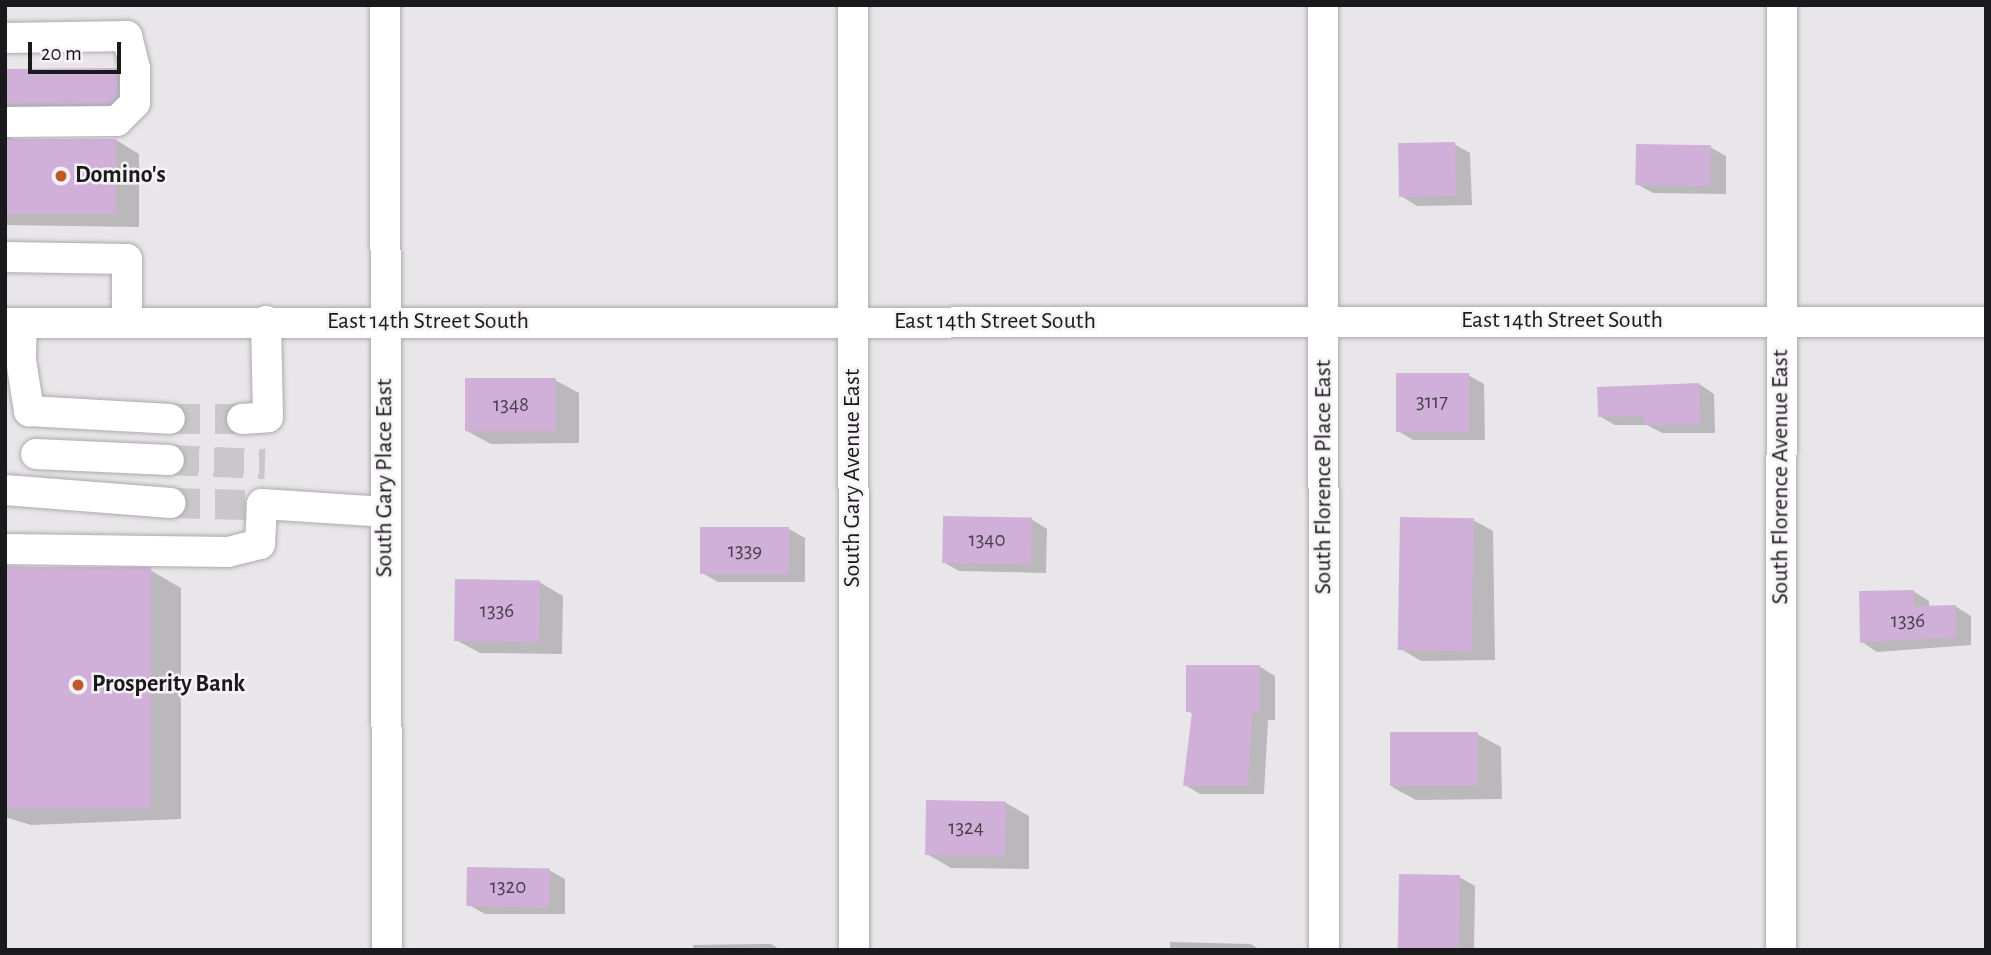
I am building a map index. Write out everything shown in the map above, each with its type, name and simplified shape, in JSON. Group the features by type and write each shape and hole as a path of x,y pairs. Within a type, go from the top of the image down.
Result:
{"street":[{"name":"South Gary Place East","path":"385,5 387,950"},
{"name":"South Gary Avenue East","path":"853,5 854,950"},
{"name":"South Florence Place East","path":"1323,5 1324,950"},
{"name":"South Florence Avenue East","path":"1781,950 1782,5"},
{"path":"5,37 127,36 135,68 135,103 117,121 5,122"},
{"path":"5,257 127,258 127,322"},
{"path":"259,426 266,321"},
{"name":"East 14th Street South","path":"14,323 1986,322"},
{"path":"14,323 42,493"},
{"path":"29,411 170,419"},
{"path":"36,454 169,460"},
{"path":"5,490 170,503"},
{"path":"5,549 228,552 260,544 257,497 385,513"}],"building":[{"path":"117,68 117,96 110,104 5,104 5,69"},
{"name":"Domino's","path":"5,139 116,139 116,214 5,214"},
{"path":"1455,142 1456,196 1399,197 1398,143"},
{"path":"1636,144 1711,145 1710,186 1635,185"},
{"path":"1396,373 1469,373 1469,432 1396,432"},
{"path":"465,378 556,378 556,431 465,431"},
{"path":"1699,383 1700,425 1644,425 1644,416 1598,417 1597,387"},
{"path":"943,516 1032,518 1031,565 942,563"},
{"path":"1400,517 1474,518 1472,651 1398,650"},
{"path":"700,527 789,527 789,574 700,574"},
{"name":"Prosperity Bank","path":"5,567 151,567 151,809 5,809"},
{"path":"455,579 540,580 539,642 454,641"},
{"path":"1914,590 1914,606 1956,605 1956,637 1860,643 1859,591"},
{"path":"1186,665 1260,665 1260,712 1252,712 1248,786 1183,786 1192,712 1186,712"},
{"path":"1390,732 1478,732 1478,786 1390,786"},
{"path":"926,800 1006,801 1005,856 925,855"},
{"path":"467,867 550,868 549,907 466,906"},
{"path":"1399,874 1460,875 1459,950 1398,950"}],"tunnel":[{"path":"170,419 242,419"},
{"path":"169,460 265,464"},
{"path":"170,503 246,505"}],"place":[{"name":"Domino's","path":"61,176"},
{"name":"Prosperity Bank","path":"78,685"}]}
